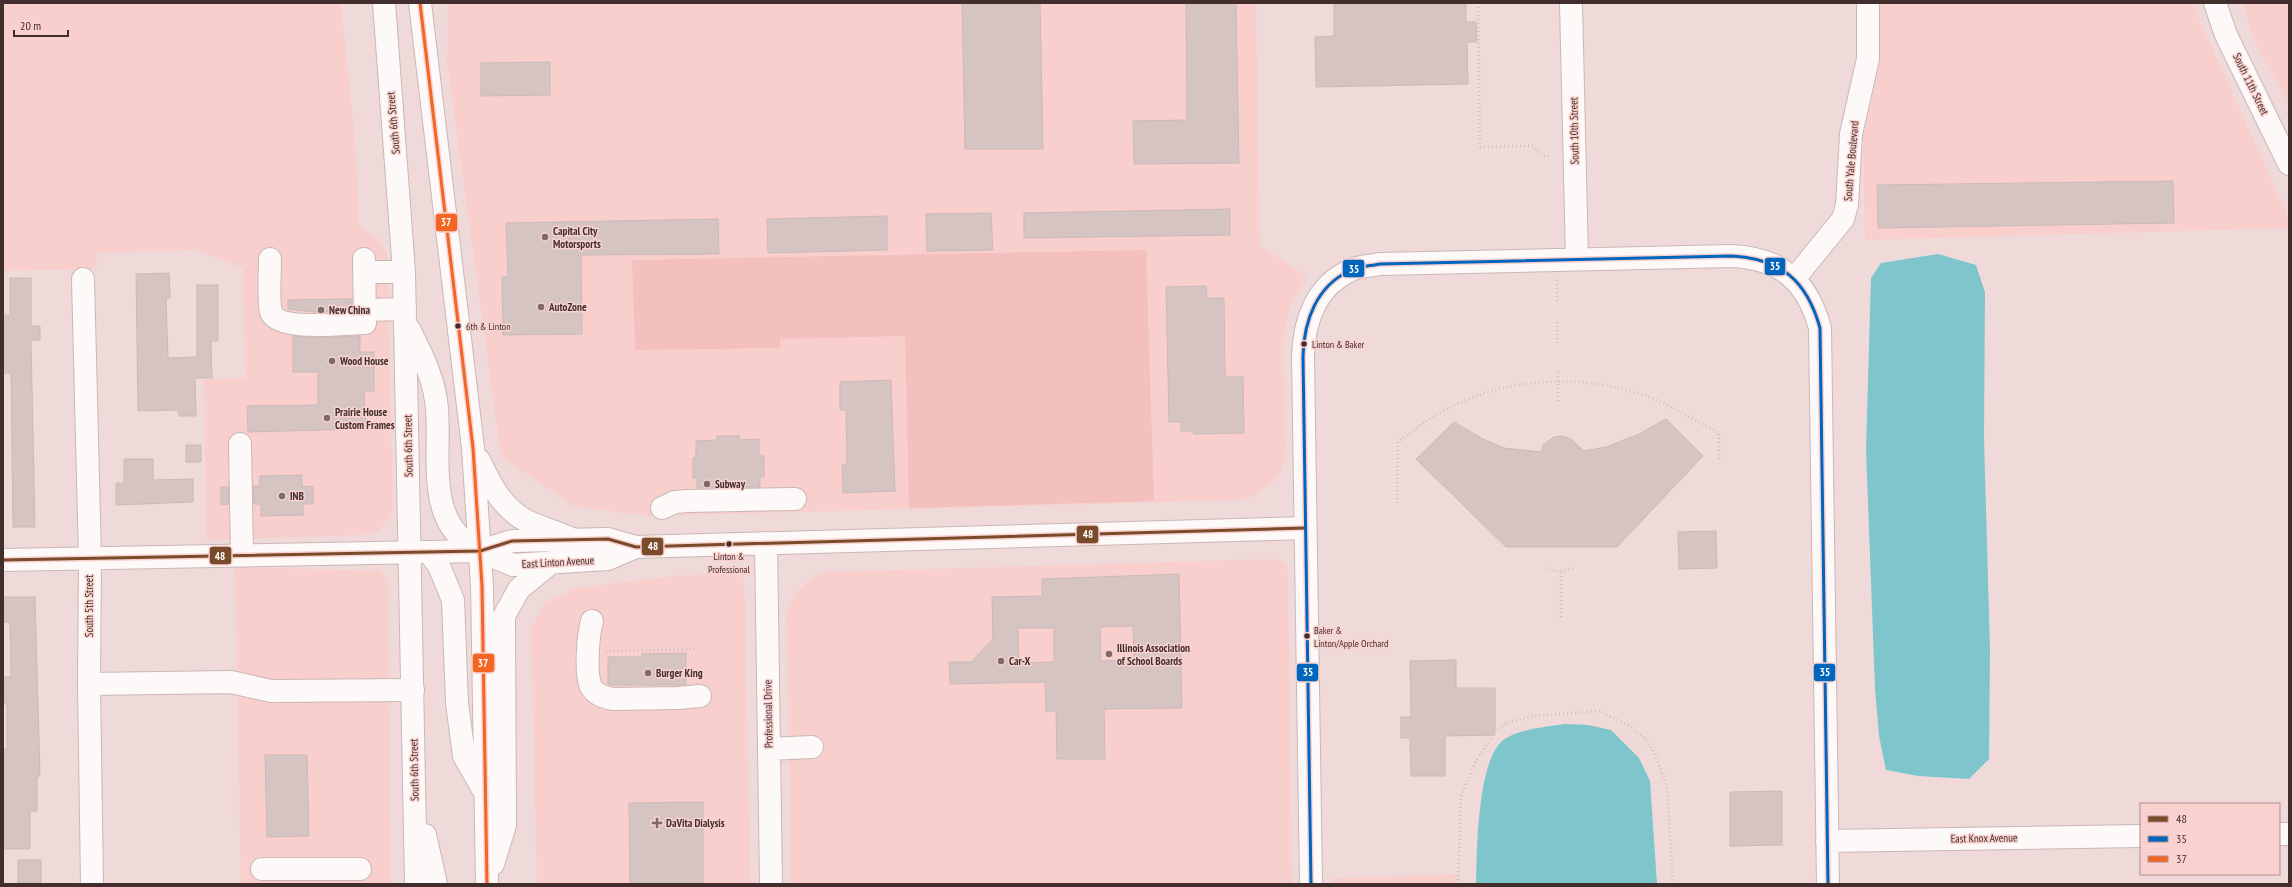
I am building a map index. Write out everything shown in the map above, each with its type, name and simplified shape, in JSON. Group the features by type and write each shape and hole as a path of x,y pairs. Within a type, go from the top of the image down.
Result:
{"street":[{"path":"420,3 473,448 480,551 487,884"},
{"name":"South 10th Street","path":"1571,3 1576,259"},
{"name":"South Yale Boulevard","path":"1794,278 1829,239 1843,219 1845,212 1849,190 1851,134 1868,59 1868,3"},
{"name":"South 11th Street","path":"2216,3 2226,35 2289,164"},
{"name":"South 6th Street","path":"385,6 404,272 419,552 413,690 416,884"},
{"path":"1311,884 1303,344 1308,317 1322,293 1336,279 1351,270 1380,264 1576,259 1743,257 1757,258 1773,264 1794,278 1807,293 1820,328 1828,884"},
{"path":"270,259 271,311 276,319 293,324 365,316 406,316 428,368 437,408 438,481 443,511 449,524 461,539 469,546 480,551"},
{"path":"365,316 364,265 404,272"},
{"name":"South 5th Street","path":"83,279 90,558 89,684 92,884"},
{"path":"240,444 242,554"},
{"path":"473,448 491,486 513,511 526,520 574,540"},
{"path":"662,508 675,502 687,501 795,499"},
{"name":"East Linton Avenue","path":"3,560 242,554 480,551 512,541 608,539 636,547 1305,528"},
{"name":"Professional Drive","path":"766,543 771,884"},
{"name":"East Linton Avenue","path":"480,551 513,564 608,559 636,547"},
{"path":"419,552 439,566 453,600 457,703 464,756 486,794"},
{"path":"487,884 505,825 504,616 519,589 552,562"},
{"path":"592,621 588,634 589,678 591,686 596,693 603,697 613,699 679,698 700,696"},
{"path":"89,684 231,682 271,691 413,690"},
{"path":"769,749 812,747"},
{"path":"414,784 436,884"},
{"name":"East Knox Avenue","path":"1827,841 2140,836"},
{"path":"262,869 360,869"}],"path":[{"path":"1478,3 1480,147 1533,146 1543,156 1552,156"},
{"path":"1467,32 1478,32"},
{"path":"1556,278 1557,302"},
{"path":"1557,322 1557,343"},
{"path":"1558,372 1558,404"},
{"path":"1397,503 1398,442 1425,422 1462,402 1512,387 1558,382 1615,387 1644,395 1673,408 1719,434 1719,462"},
{"path":"1549,568 1561,572 1573,568"},
{"path":"1561,572 1561,619"},
{"path":"599,648 605,651 695,649"},
{"path":"1498,729 1510,722 1533,716 1599,711 1628,725 1644,738 1654,750 1667,785 1673,884"},
{"path":"1458,884 1461,796 1476,761 1492,737"}],"shaded area":[{"path":"3,3 341,3 355,140 359,226 382,243 387,253 393,506 392,515 378,531 365,535 206,540 204,380 245,378 243,268 196,250 97,253 96,269 3,271"},
{"path":"448,3 1256,3 1260,246 1307,277 1291,305 1283,335 1285,450 1283,467 1277,478 1254,496 1240,500 650,516 575,507 501,457 447,61"},
{"path":"1879,3 2192,3 2288,216 2289,228 1865,240 1863,139 1880,62"},
{"path":"2243,3 2289,3 2289,104 2253,39"},
{"path":"1146,250 1154,501 909,508 905,336 780,339 780,348 635,350 632,260"},
{"path":"1271,559 1285,562 1287,565 1288,579 1292,884 791,884 787,612 797,591 813,577 826,572"},
{"path":"235,567 381,571 388,585 390,884 241,884"},
{"path":"743,573 745,601 750,884 537,884 531,628 545,603 576,588 675,576"},
{"path":"1457,874 1457,884 1333,884 1333,878"}],"water":[{"path":"1938,254 1976,265 1985,292 1984,438 1990,649 1989,759 1969,779 1918,776 1886,770 1879,736 1875,689 1866,449 1871,278 1881,263"},
{"path":"1564,724 1588,725 1611,730 1639,758 1650,781 1657,884 1476,884 1480,809 1483,788 1494,752 1502,741 1515,734 1532,729"}],"building":[{"path":"962,3 1040,3 1043,149 965,149"},
{"path":"1186,3 1236,3 1239,163 1134,164 1133,121 1187,120"},
{"path":"1334,3 1466,3 1466,22 1476,22 1477,42 1467,42 1468,84 1316,87 1315,37 1334,36"},
{"path":"550,62 550,95 481,96 481,63"},
{"path":"2173,181 2174,223 1878,228 1877,185"},
{"path":"1230,209 1230,235 1024,238 1024,213"},
{"path":"991,213 993,250 927,251 926,214"},
{"path":"887,216 887,250 768,253 767,219"},
{"path":"718,219 719,254 581,255 582,334 503,335 502,277 508,277 506,223"},
{"path":"169,273 170,298 166,298 168,358 197,357 197,285 218,285 218,341 211,341 212,378 195,378 196,416 179,416 178,410 138,411 136,274"},
{"path":"10,278 31,278 31,326 40,326 40,340 31,340 35,527 13,527 11,373 3,373 3,315 10,315"},
{"path":"1206,286 1207,298 1224,298 1225,377 1243,377 1244,433 1194,434 1192,431 1181,431 1181,422 1169,422 1166,287"},
{"path":"352,299 352,311 314,312 288,309 288,300"},
{"path":"293,336 314,338 360,336 360,352 374,352 374,391 364,391 366,429 248,432 247,406 318,405 318,372 293,372"},
{"path":"891,380 895,491 843,493 842,465 847,465 846,410 840,410 840,382"},
{"path":"1666,419 1703,456 1617,547 1506,547 1416,459 1454,422 1483,439 1504,448 1541,452 1543,445 1554,437 1563,436 1571,439 1584,451 1606,447 1637,435"},
{"path":"717,436 739,436 739,440 759,439 759,456 764,456 764,477 760,477 760,487 697,488 697,478 693,478 693,458 696,457 696,441 716,440"},
{"path":"186,445 201,445 201,462 186,462"},
{"path":"124,459 153,459 153,480 193,479 193,502 116,505 116,483 124,483"},
{"path":"302,475 302,487 313,486 313,504 303,504 303,515 261,516 261,504 254,504 253,486 260,486 260,476"},
{"path":"221,487 228,487 229,504 221,505"},
{"path":"1716,531 1717,568 1679,569 1678,532"},
{"path":"1179,574 1182,708 1104,709 1105,759 1057,759 1056,711 1046,711 1045,682 950,684 949,662 971,662 993,639 992,597 1042,596 1042,579","holes":["1133,626 1134,660 1101,661 1100,627","1018,628 1054,628 1054,662 1019,663"]},
{"path":"3,597 35,597 40,776 37,776 37,811 30,811 30,849 3,849 3,749 7,749 7,704 3,704 3,677 11,677 10,622 3,622"},
{"path":"686,653 686,685 608,685 608,657 642,657 642,654"},
{"path":"1456,660 1456,688 1495,688 1495,735 1445,736 1445,776 1411,776 1410,738 1401,738 1401,717 1411,717 1410,661"},
{"path":"265,755 307,755 309,836 267,837"},
{"path":"1782,791 1782,845 1730,846 1730,792"},
{"path":"703,802 703,884 630,884 629,803"},
{"path":"18,860 41,860 41,883 18,883"}],"transit line":[{"name":"37","path":"420,3 473,448 482,586 487,884"},
{"name":"35","path":"1311,884 1303,356 1309,318 1321,295 1329,285 1351,270 1380,264 1731,256 1764,261 1778,267 1789,275 1808,297 1820,328 1828,884"},
{"name":"48","path":"3,560 480,551 512,541 608,539 636,547 1305,528"}],"place":[{"name":"Capital City Motorsports","path":"545,237"},
{"name":"AutoZone","path":"541,307"},
{"name":"New China","path":"321,310"},
{"name":"6th & Linton","path":"458,326"},
{"name":"Linton & Baker","path":"1304,344"},
{"name":"Wood House","path":"332,361"},
{"name":"Prairie House Custom Frames","path":"327,418"},
{"name":"Subway","path":"707,484"},
{"name":"INB","path":"282,496"},
{"name":"Linton & Professional","path":"729,544"},
{"name":"Baker & Linton/Apple Orchard","path":"1307,636"},
{"name":"Illinois Association of School Boards","path":"1109,654"},
{"name":"Car-X","path":"1001,661"},
{"name":"Burger King","path":"648,673"},
{"name":"DaVita Dialysis","path":"657,823"}]}
